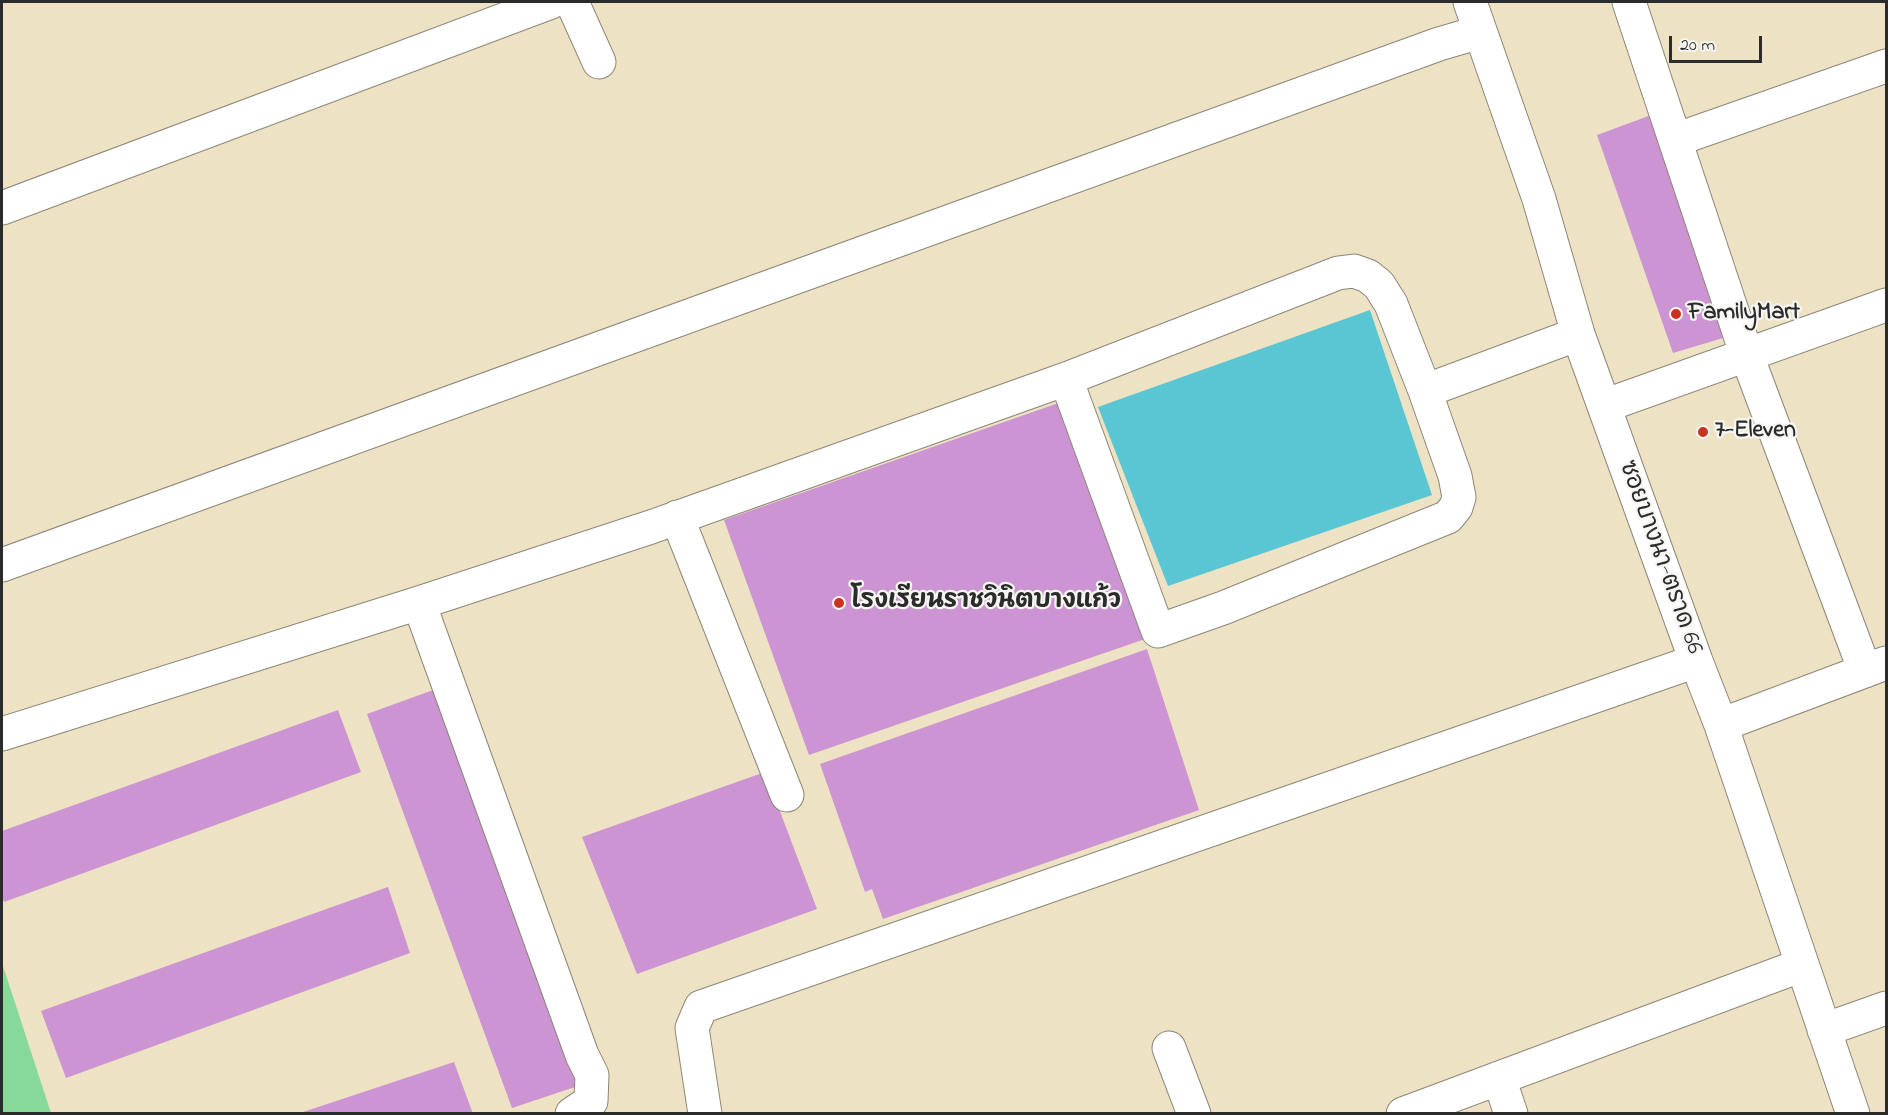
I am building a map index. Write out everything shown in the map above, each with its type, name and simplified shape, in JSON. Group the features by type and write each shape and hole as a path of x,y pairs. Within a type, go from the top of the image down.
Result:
{"street":[{"path":"2,208 551,2"},
{"path":"572,2 599,62"},
{"name":"ซอยบางนา-ตราด 66","path":"1470,2 1539,198 1578,334 1721,724 1853,1113"},
{"path":"1629,2 1747,356 1876,667 1721,724"},
{"path":"2,565 1439,44 1480,32"},
{"path":"1675,140 1887,66"},
{"path":"2,734 419,603 677,517 1066,380 1338,273 1354,271 1368,276 1379,285 1391,303 1455,476 1459,497 1456,507 1448,517 1223,608 1158,631 1066,380"},
{"path":"1604,406 1887,305"},
{"path":"1425,391 1578,334"},
{"path":"677,517 787,795"},
{"path":"419,603 582,1055 592,1075 591,1101 572,1113"},
{"path":"705,1113 692,1028 701,1007 1696,661"},
{"path":"1403,1113 1802,965"},
{"path":"1824,1030 1887,1008"},
{"path":"1169,1048 1194,1113"},
{"path":"1499,1078 1511,1113"}],"green space":[{"path":"2,963 51,1113 2,1113"}],"water":[{"path":"1370,310 1432,495 1168,586 1098,407"}],"building":[{"path":"1665,110 1733,335 1673,353 1597,135"},
{"path":"1067,400 1148,638 809,755 724,520"},
{"path":"1147,649 1199,810 883,919 872,889 865,892 820,764"},
{"path":"436,689 578,1086 512,1108 367,714"},
{"path":"338,710 361,772 4,902 2,895 2,831"},
{"path":"765,772 817,909 637,974 582,837"},
{"path":"388,887 410,953 66,1078 41,1011"},
{"path":"454,1062 473,1114 300,1114 300,1113"}],"place":[{"name":"FamilyMart","path":"1676,314"},
{"name":"7-Eleven","path":"1703,432"},
{"name":"โรงเรียนราชวินิตบางแก้ว","path":"839,603"}]}
